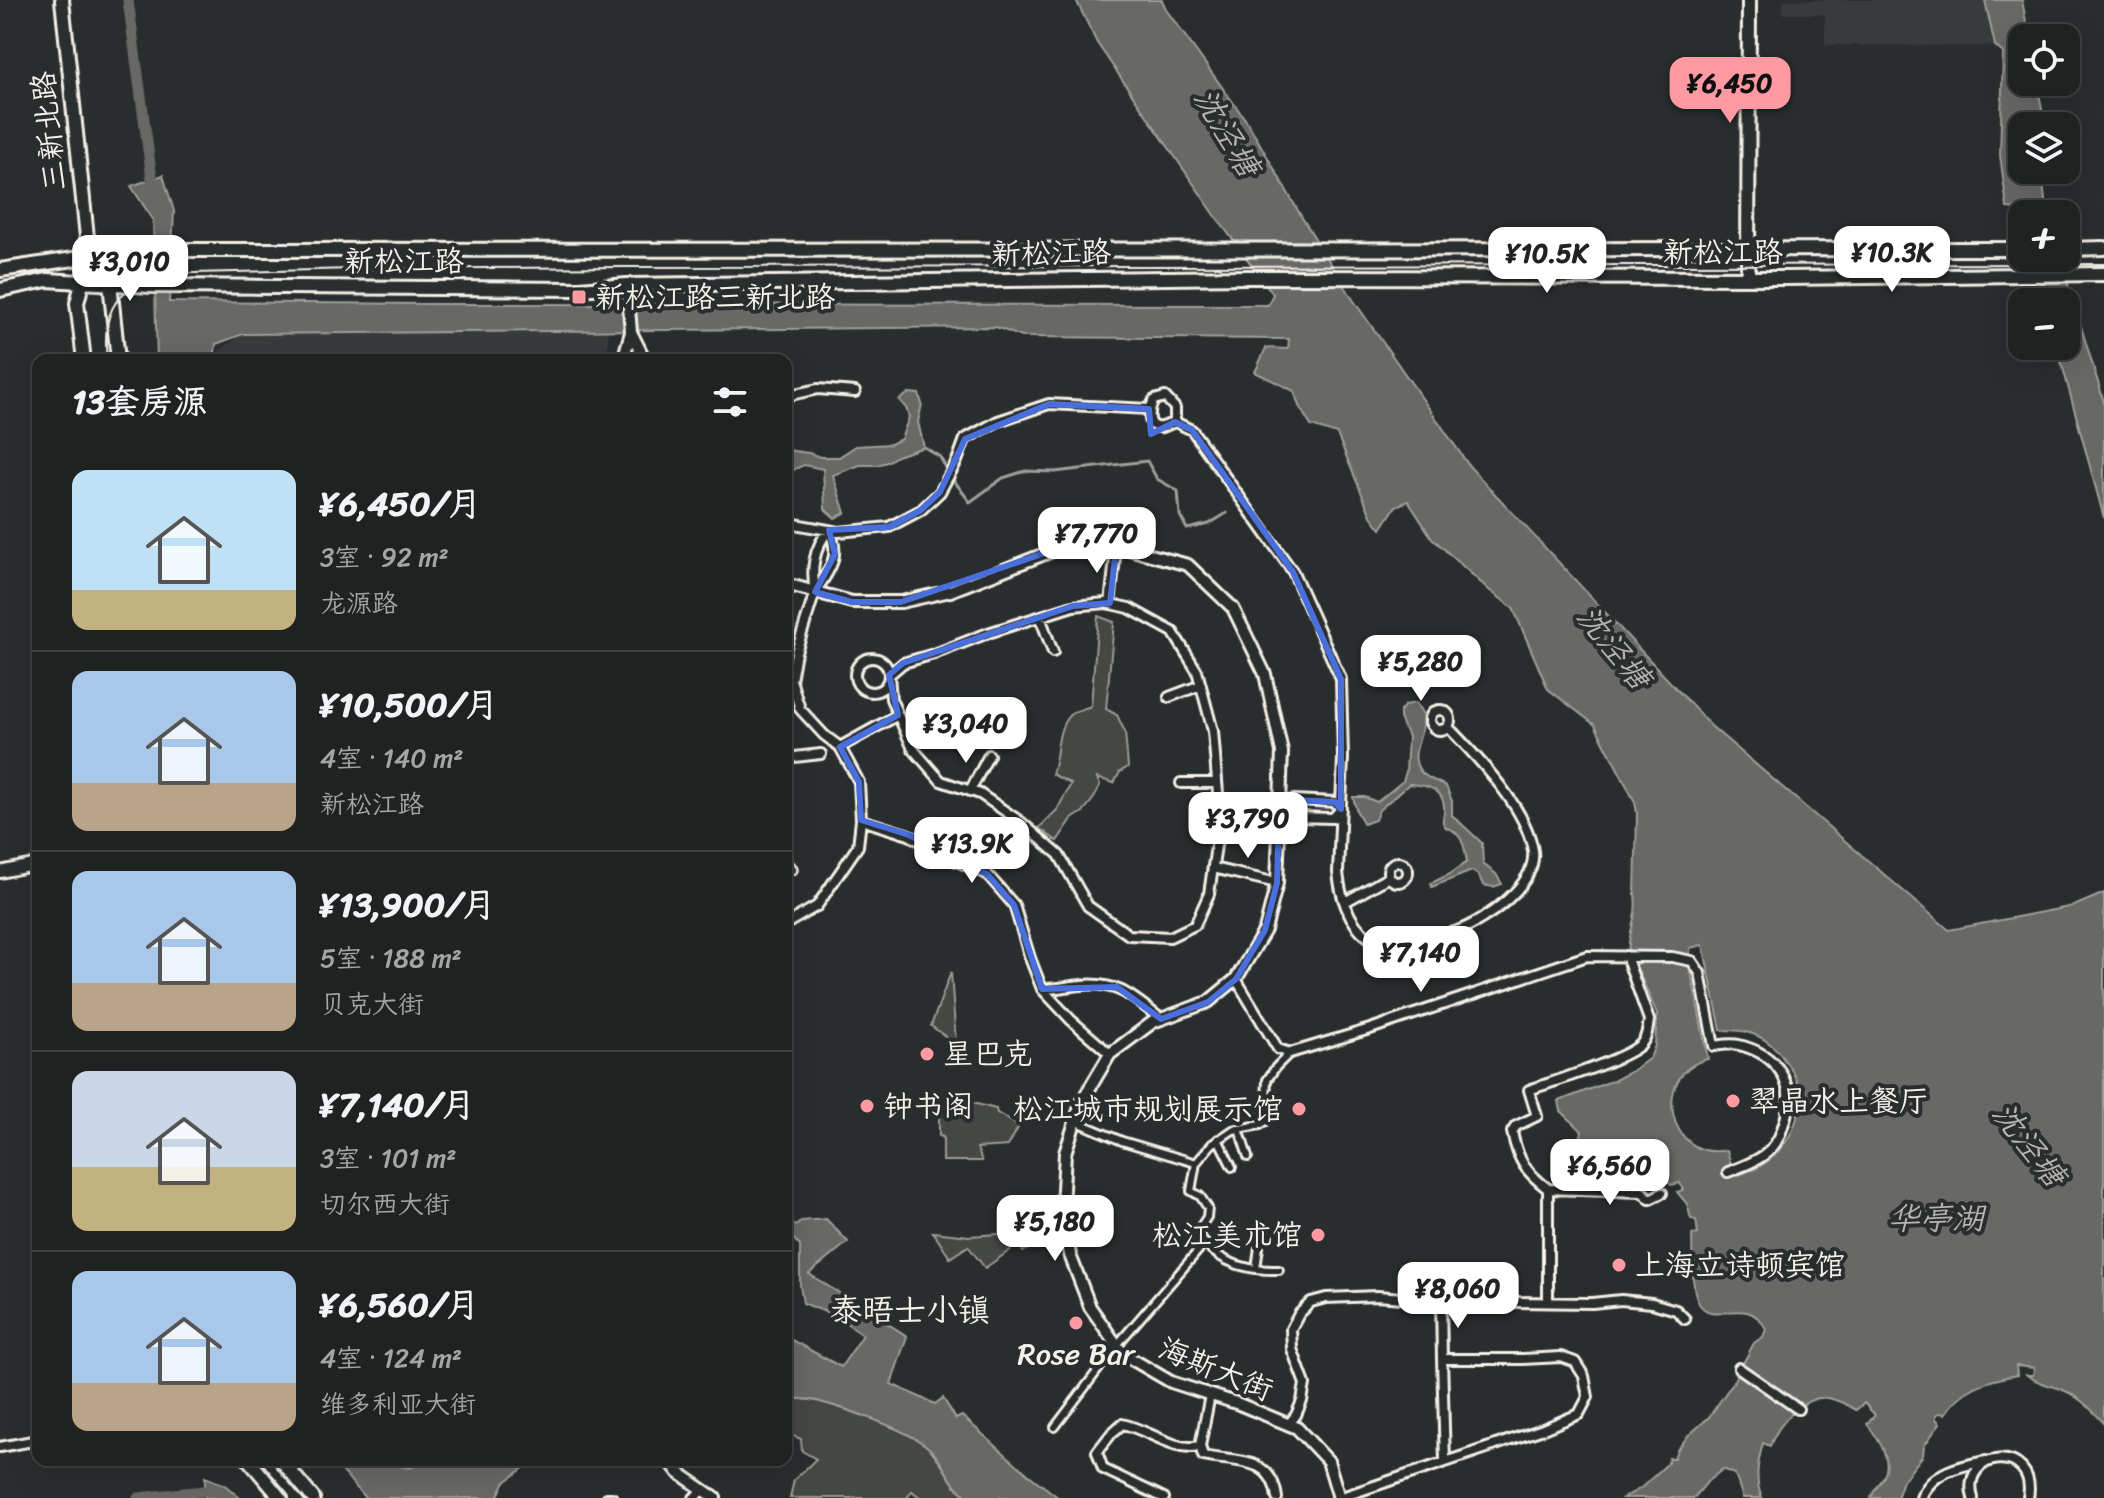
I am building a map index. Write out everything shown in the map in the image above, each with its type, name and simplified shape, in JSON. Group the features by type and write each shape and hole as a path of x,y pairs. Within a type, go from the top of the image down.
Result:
{"main road":[{"name":"三新北路","path":"62,0 89,256 77,303 83,354"},
{"path":"1748,278 1749,0"},
{"path":"2080,249 2104,248"},
{"name":"新松江路","path":"0,270 149,250 2008,249"},
{"path":"89,256 110,283 117,354"},
{"name":"新松江路","path":"0,290 47,280 152,286 580,289 627,285 1246,277 1748,278 2104,274"},
{"path":"254,1466 281,1498"},
{"path":"286,1466 313,1498"}],"street":[{"path":"625,354 631,332 627,285"},
{"path":"631,332 642,354"},
{"path":"792,395 818,389 855,392"},
{"path":"1175,422 1175,408 1165,397 1154,400 1149,409 1150,420 1163,427 1175,422 1192,430 1293,572 1341,679 1343,758 1339,887 1354,923 1369,938 1392,942 1420,940 1458,931 1506,901 1525,881 1531,869 1533,854 1520,815 1478,758 1448,727"},
{"path":"792,523 839,532 889,527 921,510 940,492 965,439 998,421 1049,404 1149,409"},
{"path":"792,674 815,592 835,554 835,541 829,530"},
{"path":"815,592 812,573 819,541 829,530"},
{"path":"792,586 852,602 901,602 950,591 1065,546 1125,548 1188,565 1233,608 1265,674 1282,752 1277,883 1265,930 1236,979 1278,1049 1290,1053"},
{"path":"1110,604 1116,549"},
{"path":"1110,604 1073,606 903,663 889,675 885,686 875,692 859,686 855,675 855,669 862,661 872,657 886,665 889,675 891,699 913,749 941,781 980,794 1021,822 1059,855 1088,906 1129,935 1170,937 1195,925 1209,894 1220,818 1213,731 1197,671 1173,632 1129,608 1110,604"},
{"path":"1040,617 1053,652"},
{"path":"792,683 800,709 840,747 859,782 861,820 858,846 817,906 792,921"},
{"path":"1169,697 1201,685"},
{"path":"840,747 898,715"},
{"path":"792,757 821,754"},
{"path":"970,791 989,755"},
{"path":"1181,783 1217,783"},
{"path":"1279,809 1294,800 1335,802 1341,809"},
{"path":"1279,809 1296,817 1333,818 1341,809"},
{"path":"861,820 909,835 987,874 1014,905 1042,989 1110,1054"},
{"path":"0,872 32,865"},
{"path":"1213,868 1277,883"},
{"path":"1345,902 1389,877"},
{"path":"1279,1270 1232,1265 1204,1244 1197,1232 1207,1217 1208,1208 1200,1196 1191,1191 1196,1163 1212,1144 1239,1129 1265,1122 1267,1080 1276,1067 1290,1053 1587,956 1672,957 1692,961 1700,973 1714,1046 1737,1044 1762,1054 1779,1068 1788,1084 1787,1114 1778,1141 1766,1155 1728,1172"},
{"path":"1626,956 1649,1020 1648,1031 1641,1045 1617,1058 1529,1090 1537,1116 1516,1126 1512,1132 1523,1166 1548,1189 1642,1192 1650,1199 1662,1193"},
{"name":"海斯大街","path":"1236,979 1208,1002 1153,1022 1110,1054 1082,1101 1065,1153 1062,1207 1070,1255 1090,1307 1123,1354 1171,1382 1297,1428 1328,1461 1339,1498"},
{"path":"1042,989 1059,990 1082,985 1117,987 1161,1019"},
{"path":"1075,1121 1122,1141 1196,1163"},
{"path":"1239,1129 1248,1157"},
{"path":"1218,1139 1232,1167"},
{"path":"1548,1189 1548,1302"},
{"path":"1208,1208 1217,1209"},
{"path":"1055,1427 1117,1345 1204,1244"},
{"path":"1256,1269 1259,1247"},
{"path":"1289,1424 1302,1401 1305,1384 1292,1349 1291,1329 1299,1314 1311,1302 1326,1298 1377,1296 1441,1301 1592,1303 1621,1300 1652,1303 1676,1310 1685,1319"},
{"path":"1441,1301 1445,1462"},
{"path":"1339,1498 1543,1429 1579,1414 1588,1397 1584,1376 1575,1362 1561,1357 1442,1359"},
{"path":"1739,1368 1798,1409"},
{"path":"1210,1395 1200,1446 1203,1456 1249,1462 1262,1467 1275,1483 1277,1498"},
{"path":"1164,1498 1103,1469 1097,1452 1122,1424 1184,1448 1200,1446"},
{"path":"0,1447 32,1441"},
{"path":"1921,1498 1933,1480 1947,1471 2000,1458 2009,1460 2024,1471 2030,1489 2028,1498"},
{"path":"1973,1498 1971,1482 1975,1473 1990,1460"},
{"path":"674,1466 715,1498"},
{"path":"694,1498 703,1489"}],"highlighted area":[{"path":"1049,404 1149,409 1151,434 1175,422 1192,430 1293,572 1341,679 1341,809 1335,802 1294,800 1279,809 1277,883 1265,930 1236,979 1208,1002 1161,1019 1117,987 1042,989 1014,905 987,874 909,835 861,820 859,782 840,747 898,715 889,675 903,663 1073,606 1110,603 1116,549 1065,546 901,602 852,602 815,592 835,554 829,530 889,527 921,510 940,492 965,439"}],"shaded area":[{"path":"1783,0 1985,0 1995,46 1825,45 1825,14 1783,14"},
{"path":"608,331 608,354 219,354 243,334"},
{"path":"1098,616 1114,622 1106,709 1117,715 1125,732 1128,767 1120,772 1114,783 1097,778 1100,785 1094,798 1083,812 1072,819 1057,841 1039,828 1057,810 1071,784 1052,774 1063,725 1074,712 1091,706"},
{"path":"951,972 956,1044 931,1026"},
{"path":"969,1102 996,1109 997,1113 1019,1126 1008,1146 977,1148 982,1161 943,1161 939,1113"},
{"path":"933,1232 969,1236 1028,1232 1036,1244 1023,1252 1019,1244 985,1268 968,1246 950,1258"},
{"path":"792,1398 844,1409 878,1421 923,1443 959,1490 972,1498 921,1498 912,1491 907,1498 790,1498 794,1480 816,1459 802,1451 801,1439 792,1435"}],"water":[{"name":"华亭湖","path":"1076,0 1162,0 1248,123 1354,301 1470,467 1711,726 1949,930 2074,906 2104,893 2104,1423 2075,1396 2027,1375 2033,1375 2034,1368 2016,1366 2017,1375 1976,1387 1959,1398 1945,1414 1936,1415 1940,1423 1924,1446 1923,1455 1903,1481 1897,1498 1871,1498 1887,1463 1883,1448 1867,1424 1875,1415 1864,1403 1856,1410 1835,1400 1822,1398 1794,1411 1779,1428 1770,1446 1763,1443 1757,1477 1762,1498 1743,1498 1735,1474 1723,1469 1694,1498 1623,1498 1641,1488 1668,1463 1669,1458 1674,1458 1689,1435 1709,1417 1732,1384 1754,1343 1763,1337 1766,1329 1759,1318 1750,1313 1714,1313 1700,1305 1693,1271 1692,1235 1698,1234 1696,1220 1691,1219 1687,1204 1677,1192 1683,1190 1680,1183 1671,1185 1650,1171 1625,1166 1573,1167 1582,1131 1561,1111 1559,1101 1632,1071 1650,1058 1655,1045 1657,1014 1634,961 1630,961 1629,953 1636,904 1635,802 1595,725 1548,689 1513,608 1432,538 1408,501 1396,506 1381,529 1371,516 1337,434 1311,426 1294,391 1255,372 1266,348 1288,349 1289,339 1022,337 996,327 243,334 216,344 215,354 157,354 153,220 131,186 163,175 174,211 169,302 1268,305 1273,294 1097,43","holes":["1703,945 1721,1030 1740,1031 1763,1039 1794,1074 1799,1099 1798,1115 1784,1145 1773,1157 1759,1167 1728,1175 1725,1167 1731,1165 1727,1150 1707,1150 1691,1143 1679,1130 1673,1114 1673,1097 1678,1081 1690,1067 1708,1059 1690,966 1690,948"]},
{"path":"1985,0 2022,0 2026,24 2008,24 2008,96 2040,96 2043,112 2008,112 2008,184 2043,184 2045,200 2008,200 2008,208 2000,155 2003,53 1995,46"},
{"path":"2037,272 2064,272 2069,288 2042,288"},
{"path":"2080,323 2104,402 2104,518 2061,360 2080,360"},
{"path":"909,393 919,394 922,404 918,422 924,447 887,462 860,465 833,475 845,513 835,518 825,509 823,469 804,465 792,470 792,451 820,457 839,457 856,446 891,444 901,439 909,417 899,400"},
{"path":"1416,703 1423,714 1416,752 1417,766 1424,775 1446,786 1452,801 1452,815 1482,843 1483,864 1496,874 1502,884 1493,887 1483,885 1479,876 1472,871 1432,887 1431,883 1467,862 1460,839 1443,823 1444,804 1434,790 1409,784 1379,810 1375,820 1364,824 1357,812 1353,797 1365,797 1377,802 1403,781 1408,737 1400,711 1405,705"},
{"path":"826,1219 848,1242 809,1274 907,1336 891,1384 935,1404 943,1398 956,1419 962,1416 1059,1498 972,1498 959,1490 937,1457 923,1443 878,1421 844,1409 792,1398 792,1340 841,1367 863,1335 838,1317 803,1303 800,1246 792,1237 792,1225 801,1221"},
{"path":"338,1466 526,1466 504,1483 497,1498 365,1498"},
{"path":"205,1477 225,1485 240,1498 205,1498"}],"waterway":[{"path":"128,0 154,194"},
{"path":"924,447 940,457 948,472"},
{"path":"952,478 970,502 1003,478 1025,471 1055,472 1147,461 1157,479 1178,491 1180,515 1187,529 1209,524 1227,513"},
{"path":"138,1498 213,1490 222,1498"}],"tram line":[{"path":"107,354 106,330 113,308 128,290 153,274 624,267 2104,264"},
{"path":"263,1466 289,1498"}],"place":[{"name":"新松江路三新北路","path":"579,297"},
{"name":"星巴克","path":"927,1054"},
{"name":"翠晶水上餐厅","path":"1733,1101"},
{"name":"钟书阁","path":"867,1106"},
{"name":"松江城市规划展示馆","path":"1299,1109"},
{"name":"松江美术馆","path":"1318,1235"},
{"name":"上海立诗顿宾馆","path":"1619,1265"},
{"name":"Rose Bar","path":"1076,1323"}],"district":[{"name":"泰晤士小镇","path":"910,1310"}],"water label":[{"name":"沈泾塘","path":"1227,132"},
{"name":"沈泾塘","path":"1614,647"},
{"name":"沈泾塘","path":"2029,1144"}]}
